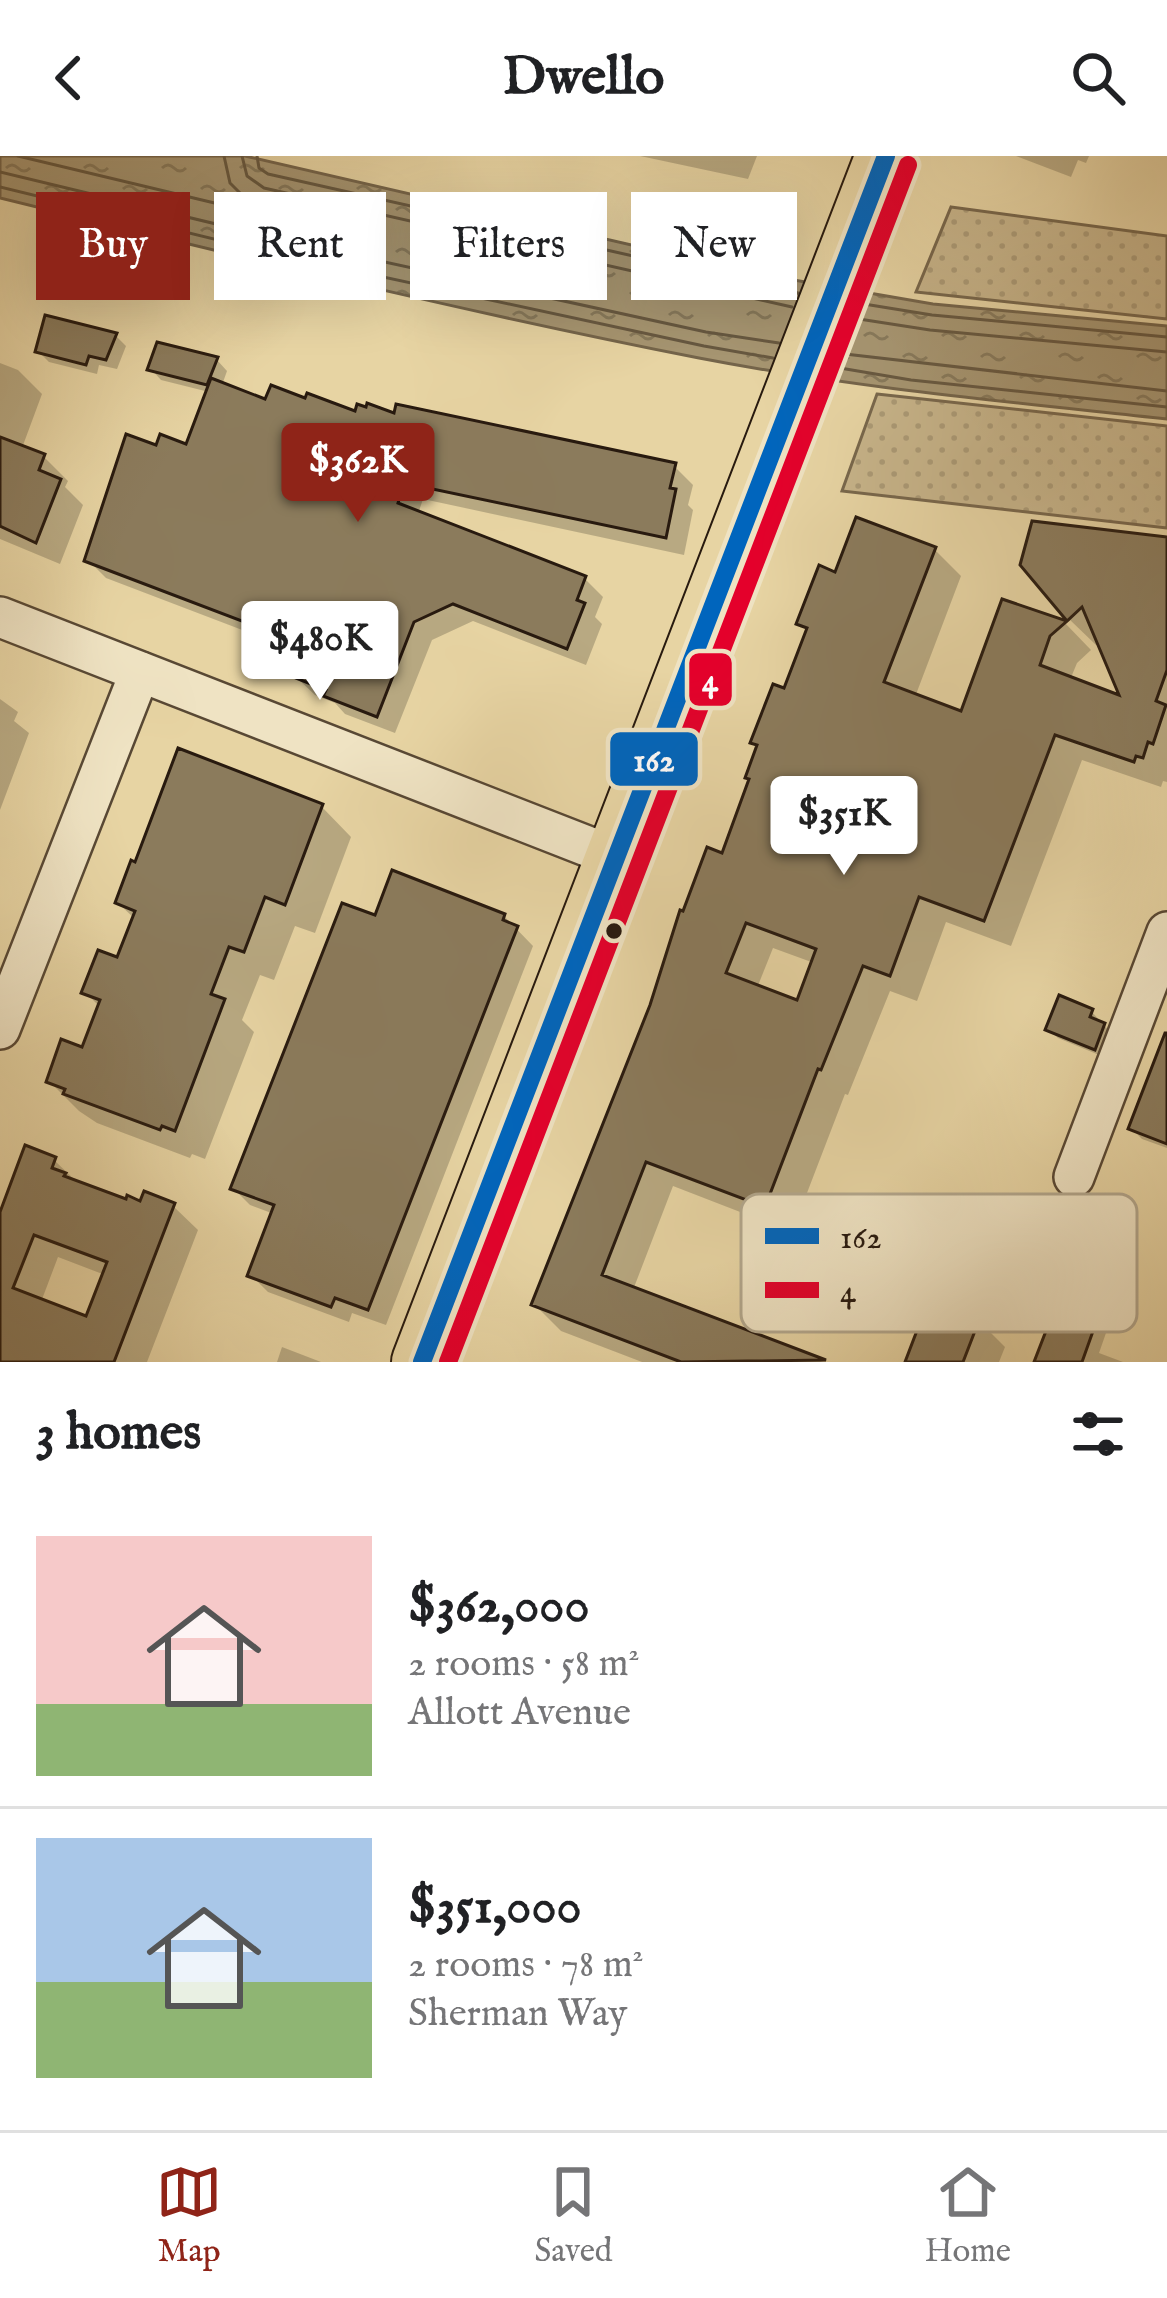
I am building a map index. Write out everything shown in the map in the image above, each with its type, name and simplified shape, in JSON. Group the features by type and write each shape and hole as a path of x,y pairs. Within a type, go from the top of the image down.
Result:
{"main road":[{"path":"422,1362 886,156"}],"street":[{"path":"0,617 615,857"},
{"path":"0,1029 140,672"},
{"path":"1074,1177 1165,945"}],"shaded area":[{"path":"951,207 1167,236 1167,319 916,292"},
{"path":"877,394 1167,426 1167,528 842,491"}],"water":[{"path":"0,156 245,156 410,194 410,296 386,291 386,192 214,192 214,250 190,245 190,192 36,192 36,207 0,198"},
{"path":"607,239 631,245 631,300 797,300 797,281 933,304 1167,326 1167,419 757,369 427,300 607,300"}],"building":[{"path":"45,315 117,333 106,360 89,356 86,365 35,352"},
{"path":"157,342 218,357 207,385 147,370"},
{"path":"211,378 265,399 271,385 355,411 357,404 366,407 367,403 394,413 396,404 676,463 666,538 404,483 398,503 586,576 577,600 585,603 567,649 453,604 414,622 377,717 323,696 326,690 293,677 305,645 84,561 126,434 156,445 160,434 186,444"},
{"path":"0,437 45,454 39,470 61,479 36,543 0,526"},
{"path":"856,517 936,547 884,682 961,711 1002,599 1067,621 1020,565 1032,521 1167,537 1167,670 1156,701 1166,705 1153,744 1148,742 1143,758 1136,756 1134,762 1055,735 984,921 919,897 890,976 863,966 770,1194 741,1194 741,1198 646,1162 602,1275 741,1328 741,1332 826,1360 681,1362 531,1305 650,1005 680,910 707,847 722,853 749,779 745,778 757,745 750,743 773,684 784,688 807,628 796,624 819,565 835,572","holes":["1082,607 1119,695 1040,665 1050,636","746,923 816,949 797,1000 726,973"]},
{"path":"178,748 323,804 285,905 265,897 244,952 229,947 211,994 225,999 175,1131 162,1126 160,1130 63,1094 65,1089 46,1082 61,1039 82,1047 100,1000 81,993 98,950 117,957 135,911 115,903"},
{"path":"392,870 505,914 503,920 518,926 368,1310 335,1298 331,1307 247,1276 274,1205 230,1189 342,903 375,915"},
{"path":"1059,995 1093,1009 1090,1017 1105,1023 1095,1050 1045,1030"},
{"path":"1167,1033 1167,1144 1128,1129"},
{"path":"25,1145 56,1157 52,1168 66,1173 64,1176 126,1199 127,1195 140,1201 144,1191 175,1203 114,1362 0,1362 0,1212","holes":["34,1235 107,1262 86,1316 13,1288"]},
{"path":"916,1332 975,1332 963,1362 905,1362"},
{"path":"1046,1332 1093,1332 1082,1362 1034,1362"}],"transit line":[{"name":"162","path":"422,1362 886,156"},
{"name":"4","path":"448,1362 908,165"}]}
